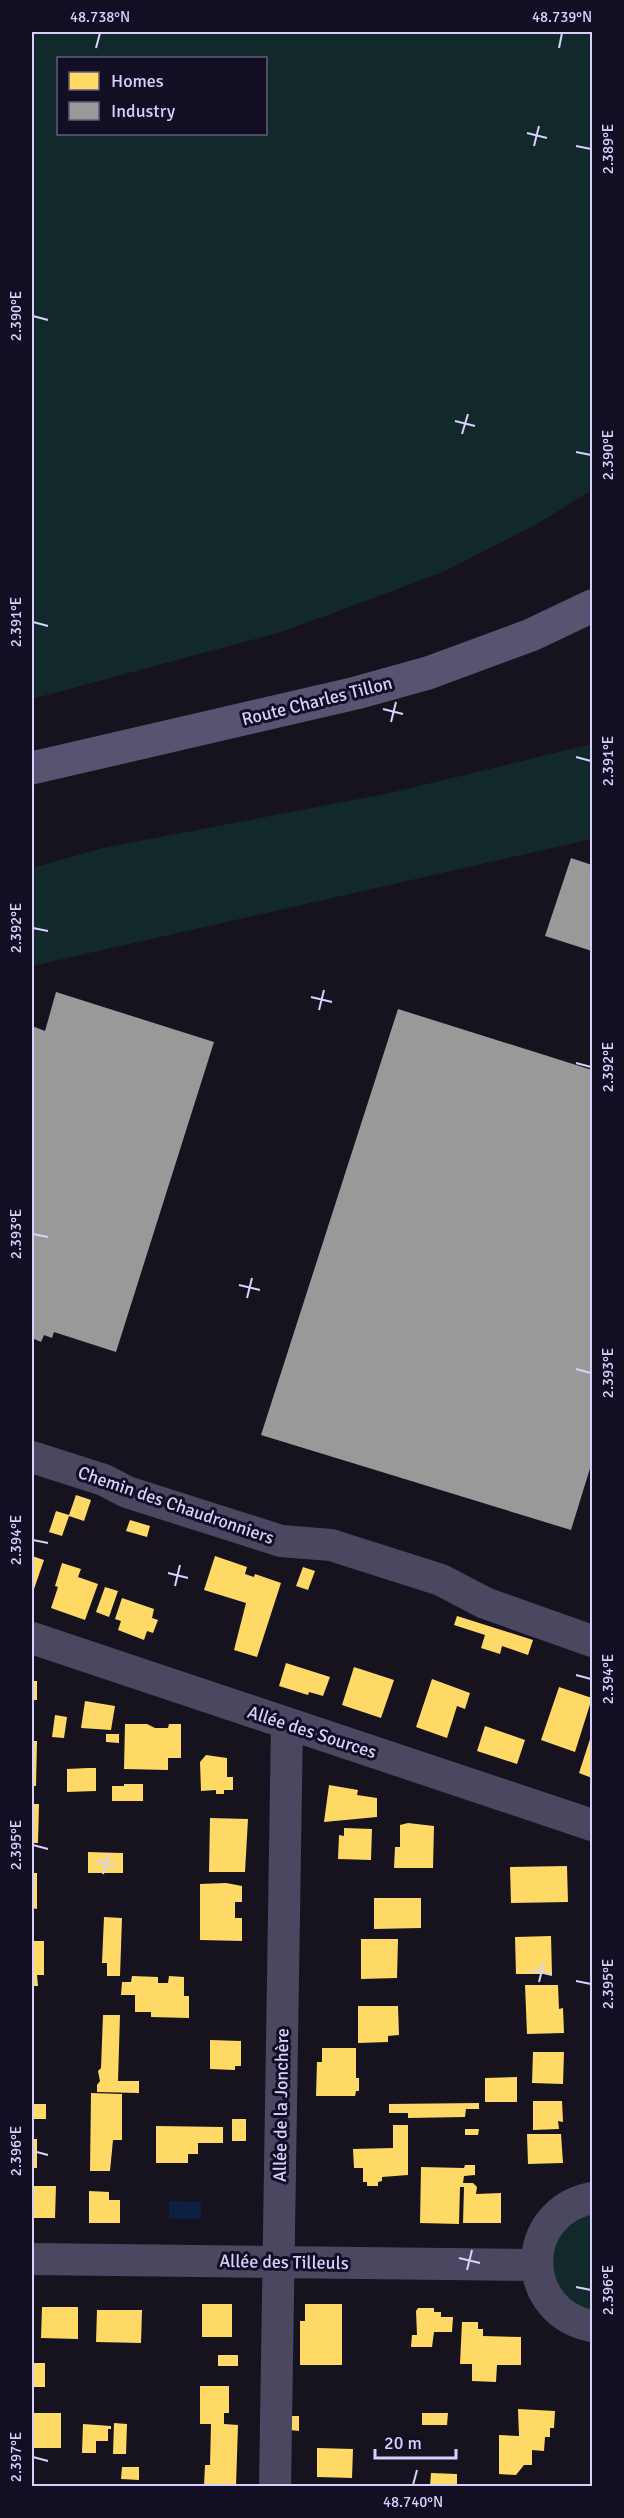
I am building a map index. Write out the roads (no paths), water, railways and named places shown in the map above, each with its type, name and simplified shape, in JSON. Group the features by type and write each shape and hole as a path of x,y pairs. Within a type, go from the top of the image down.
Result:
{"main road":[{"name":"Route Charles Tillon","path":"32,768 356,693 428,673 531,635 592,606"}],"street":[{"name":"Chemin des Chaudronniers","path":"32,1457 105,1480 127,1492 281,1541 330,1545 441,1580 495,1607 592,1641"},
{"name":"Allée des Sources","path":"32,1638 592,1825"},
{"name":"Allée de la Jonchère","path":"275,2487 287,1724"},
{"path":"592,2198 580,2201 562,2211 548,2226 539,2244 537,2265 540,2284 549,2301 564,2315 581,2324 592,2326"},
{"name":"Allée des Tilleuls","path":"32,2259 537,2265"}],"water":[{"path":"169,2201 202,2202 201,2219 169,2219"}]}
